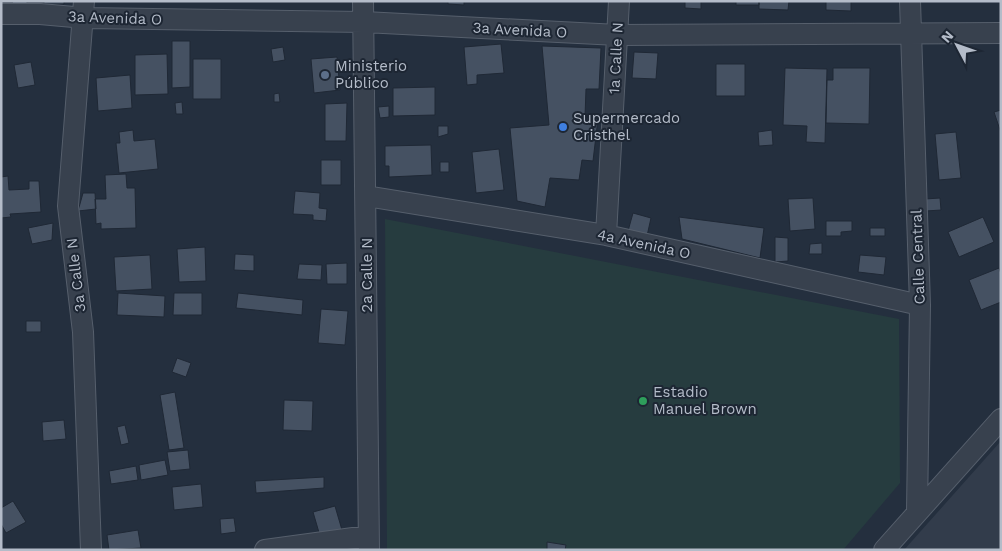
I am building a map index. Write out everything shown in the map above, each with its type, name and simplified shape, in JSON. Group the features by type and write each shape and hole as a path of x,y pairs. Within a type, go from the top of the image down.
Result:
{"street":[{"name":"2a Calle N","path":"363,1 368,543"},
{"name":"1a Calle N","path":"606,235 619,1"},
{"name":"Calle Central","path":"910,1 920,305 917,512"},
{"name":"3a Avenida O","path":"1,14 40,14 85,10 618,34 1001,32"},
{"name":"3a Calle N","path":"85,10 77,84 68,206 83,332 91,550"},
{"name":"4a Avenida O","path":"366,196 606,235 920,305"},
{"path":"884,550 1001,419"},
{"path":"265,550 368,543"}],"shaded area":[{"path":"1001,441 1001,550 904,550"}],"green space":[{"name":"Estadio Manuel Brown","path":"385,219 899,319 900,483 843,550 387,550"}],"building":[{"path":"12,1 27,1 27,4 13,6"},
{"path":"44,1 64,1 64,4 44,4"},
{"path":"448,1 464,1 464,5 448,4"},
{"path":"685,1 701,1 701,9 685,8"},
{"path":"736,1 759,1 759,5 736,5"},
{"path":"759,1 789,1 788,10 759,9"},
{"path":"826,1 851,1 851,11 826,10"},
{"path":"172,41 190,41 190,87 172,88"},
{"path":"501,44 504,73 477,75 477,84 467,85 464,47"},
{"name":"Supermercado Cristhel","path":"542,46 601,48 599,89 586,89 585,117 598,119 593,161 582,160 579,180 550,178 545,207 517,201 510,128 549,125"},
{"path":"283,47 285,60 273,62 271,49"},
{"path":"634,52 658,53 656,79 632,78"},
{"path":"167,54 168,94 135,95 135,55"},
{"name":"Ministerio Público","path":"337,57 340,90 314,93 311,59"},
{"path":"193,59 221,59 221,99 193,99"},
{"path":"31,62 35,85 18,88 14,65"},
{"path":"716,64 745,64 745,96 716,96"},
{"path":"785,68 827,69 825,143 806,142 807,126 783,125"},
{"path":"833,68 870,68 869,124 826,123 827,80 833,80"},
{"path":"130,75 132,108 98,111 96,78"},
{"path":"435,87 435,115 393,116 393,88"},
{"path":"279,93 280,102 274,102 274,94"},
{"path":"182,102 183,114 176,114 175,103"},
{"path":"347,103 346,141 325,141 325,104"},
{"path":"389,106 389,117 380,118 378,107"},
{"path":"1001,110 1001,133 994,112"},
{"path":"438,126 448,126 448,134 438,137"},
{"path":"133,130 134,141 155,139 158,169 119,173 116,143 120,143 119,132"},
{"path":"772,130 773,145 759,146 758,132"},
{"path":"956,132 961,178 939,180 935,134"},
{"path":"431,145 432,175 389,177 389,166 385,166 385,146"},
{"path":"499,149 504,190 476,193 472,152"},
{"path":"321,160 341,160 341,185 321,185"},
{"path":"440,162 449,162 449,172 440,172"},
{"path":"126,174 127,188 135,188 136,228 101,229 101,223 96,224 95,199 106,199 105,175"},
{"path":"8,176 9,190 29,189 29,181 39,181 41,212 10,214 11,217 1,218 1,177"},
{"path":"295,191 320,193 319,208 327,209 326,221 313,220 313,215 293,214"},
{"path":"83,193 95,193 96,209 78,211"},
{"path":"813,198 815,229 790,231 788,199"},
{"path":"940,198 941,210 926,211 925,199"},
{"path":"633,213 651,218 647,236 628,231"},
{"path":"679,217 764,228 760,258 682,239"},
{"path":"983,217 994,242 959,257 948,232"},
{"path":"826,221 852,221 852,231 841,232 841,236 826,236"},
{"path":"53,223 52,240 32,244 28,228"},
{"path":"870,228 885,228 885,236 870,236"},
{"path":"775,237 788,238 788,261 775,262"},
{"path":"822,243 822,254 809,254 810,244"},
{"path":"205,247 206,281 179,282 177,249"},
{"path":"235,254 254,255 254,271 234,270"},
{"path":"150,255 152,289 116,291 114,257"},
{"path":"860,255 886,257 884,275 858,272"},
{"path":"347,263 347,284 327,284 326,264"},
{"path":"299,264 322,265 321,280 297,279"},
{"path":"999,268 1001,274 1001,302 981,310 969,280"},
{"path":"118,293 165,296 164,317 117,315"},
{"path":"174,293 202,293 202,315 173,315"},
{"path":"238,293 303,300 302,315 236,308"},
{"path":"321,309 348,311 345,345 318,343"},
{"path":"26,321 41,321 41,332 26,332"},
{"path":"177,358 191,363 186,377 172,372"},
{"path":"175,392 184,448 169,450 160,395"},
{"path":"284,400 313,401 312,431 283,430"},
{"path":"64,420 66,439 43,441 42,422"},
{"path":"125,425 129,443 121,445 117,427"},
{"path":"188,450 190,469 170,471 167,452"},
{"path":"165,460 168,475 141,480 139,465"},
{"path":"136,466 138,480 111,484 109,471"},
{"path":"324,477 324,488 256,493 255,481"},
{"path":"201,484 203,507 174,510 172,487"},
{"path":"13,501 26,522 6,533 1,524 1,508"},
{"path":"335,506 342,530 320,536 313,512"},
{"path":"234,518 236,532 221,534 220,519"},
{"path":"138,530 141,548 109,550 107,535"},
{"path":"547,542 566,545 565,550 547,550"}],"place":[{"name":"Ministerio Público","path":"325,75"},
{"name":"Supermercado Cristhel","path":"563,127"},
{"name":"Estadio Manuel Brown","path":"643,401"}]}
